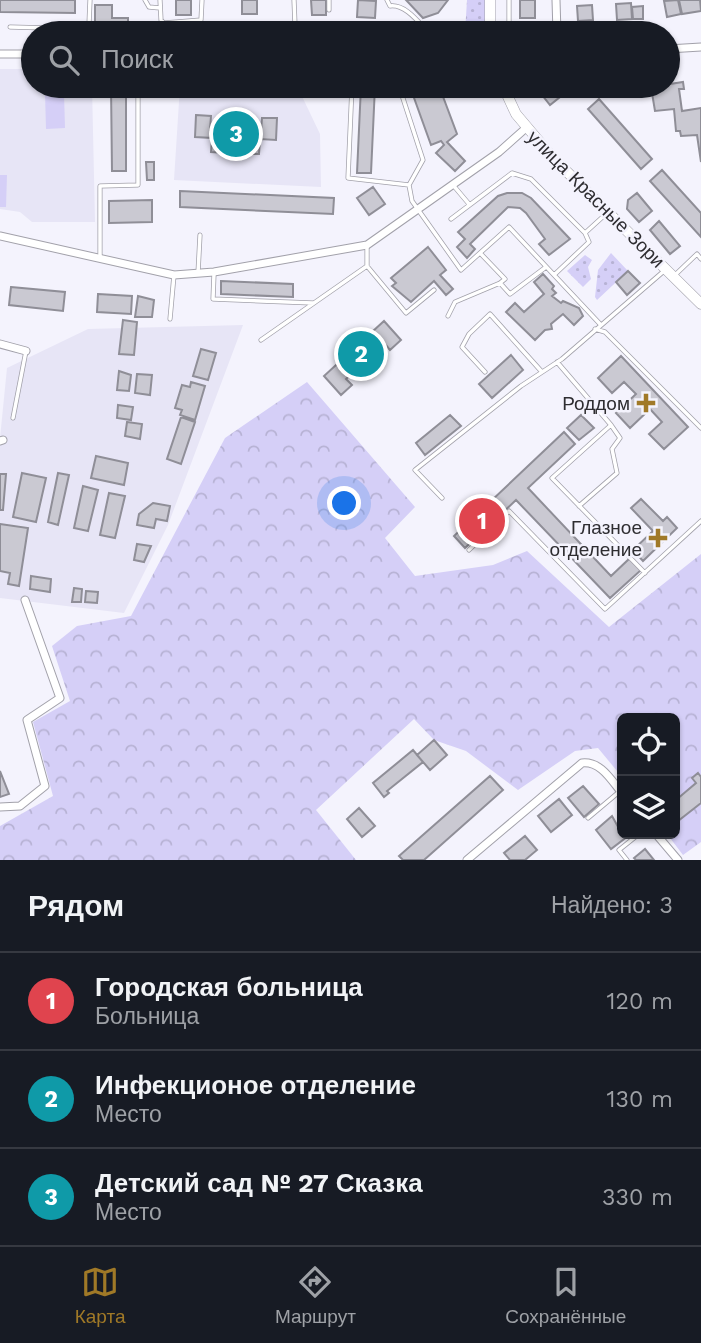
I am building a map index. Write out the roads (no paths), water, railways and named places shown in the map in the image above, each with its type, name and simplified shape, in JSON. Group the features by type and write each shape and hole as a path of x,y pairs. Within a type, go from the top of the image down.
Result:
{"main road":[{"path":"490,0 490,21"},
{"name":"улица Красные Зори","path":"510,98 526,128 607,213 701,304"}],"street":[{"path":"556,0 557,21"},
{"path":"680,48 701,47"},
{"path":"0,54 21,54"},
{"path":"0,236 174,275 214,272 367,244 418,212 499,152 526,128"},
{"path":"0,344 26,351"},
{"path":"0,807 20,806 45,786 27,720 60,698 25,600"},
{"path":"467,860 582,762 591,762 603,769 617,786"},
{"path":"660,839 678,860"}],"lane":[{"path":"89,21 90,0"},
{"path":"145,0 149,7 160,8"},
{"path":"160,0 162,21"},
{"path":"198,21 202,18 202,0"},
{"path":"294,0 295,21"},
{"path":"329,0 329,10"},
{"path":"387,0 390,6"},
{"path":"390,6 396,0"},
{"path":"509,0 509,21"},
{"path":"390,6 397,5 418,21"},
{"path":"10,27 21,27"},
{"path":"100,259 100,186 138,185 138,98"},
{"path":"351,98 348,178 409,185"},
{"path":"403,98 423,159 409,185 418,212 461,270 509,227 600,324"},
{"path":"451,219 512,173 524,175 548,199 556,201 585,233 589,242 554,275"},
{"path":"453,184 469,204"},
{"path":"585,233 607,213"},
{"path":"198,272 200,235"},
{"path":"367,244 366,266 406,313 434,290"},
{"path":"442,498 415,470 669,273 699,253 701,259"},
{"path":"448,316 455,302 505,279 481,254"},
{"path":"261,340 366,266"},
{"path":"500,283 510,294 546,267"},
{"path":"214,272 213,299 313,303"},
{"path":"170,319 174,275"},
{"path":"485,372 462,347 469,334 490,314 542,372"},
{"path":"595,329 606,331 701,428"},
{"path":"13,418 26,351"},
{"path":"557,362 620,438 612,449 617,473 579,506"},
{"path":"611,425 552,478 645,573"},
{"path":"469,550 509,511 605,609 701,521"},
{"path":"588,818 617,796"},
{"path":"627,860 619,850 633,839"}],"place":[{"name":"Детский сад № 27 Сказка","path":"236,134"},
{"name":"Инфекционое отделение","path":"361,354"},
{"name":"Роддом","path":"646,403"},
{"name":"Городская больница","path":"482,521"},
{"name":"Глазное отделение","path":"658,538"}]}
